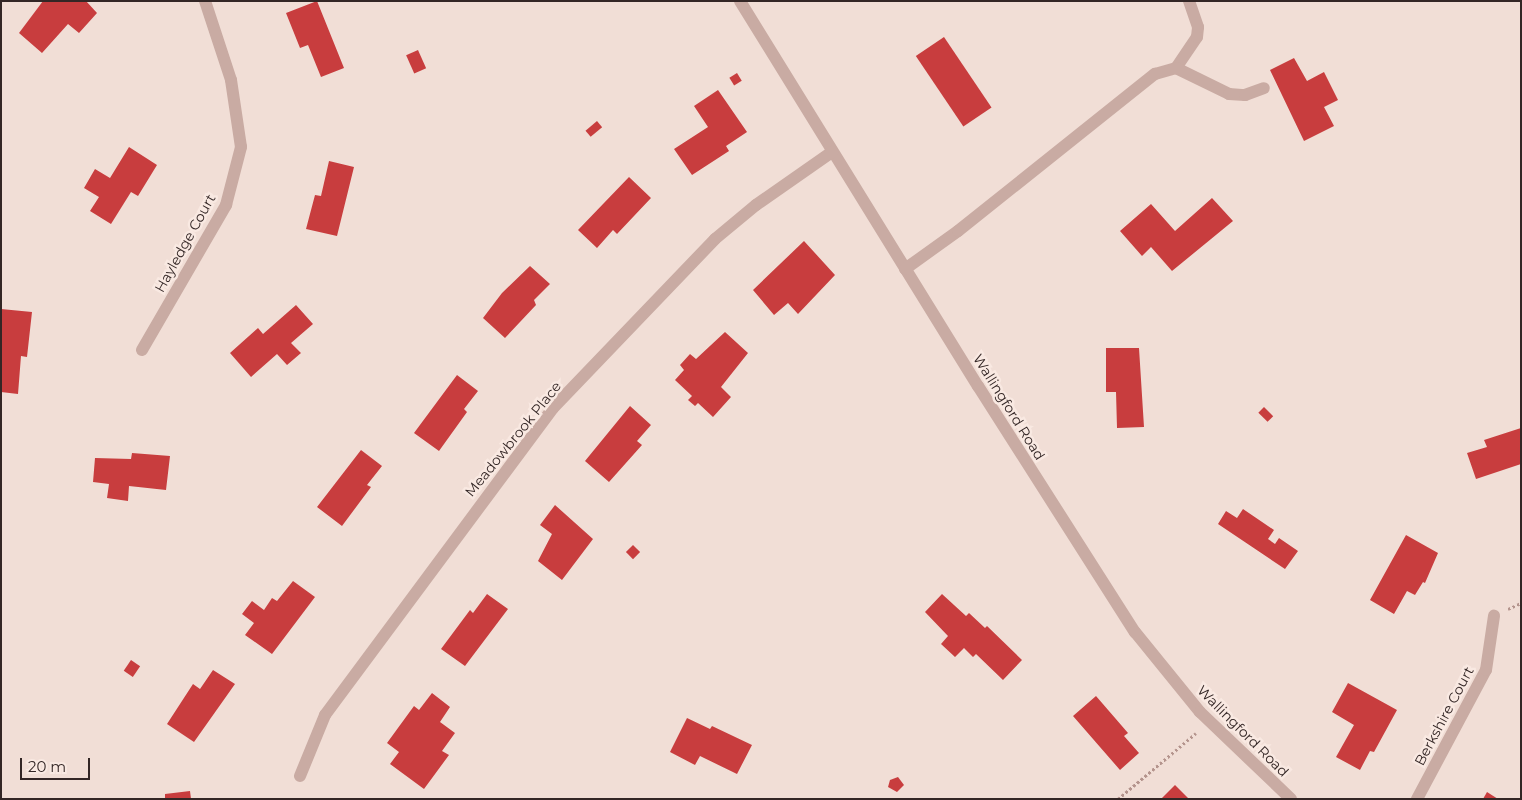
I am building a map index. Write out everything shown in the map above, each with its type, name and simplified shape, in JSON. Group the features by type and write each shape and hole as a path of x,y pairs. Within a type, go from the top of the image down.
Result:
{"street":[{"name":"Hayledge Court","path":"142,350 226,205 242,146 231,80 205,1"},
{"name":"Wallingford Road","path":"740,1 832,152 1110,595 1169,676 1209,721 1291,799"},
{"path":"905,269 958,232 1155,74 1176,68 1197,37 1198,27 1190,1"},
{"path":"1176,68 1229,94 1245,95 1264,88"},
{"name":"Meadowbrook Place","path":"300,776 325,715 553,408 715,239 756,205 832,152"},
{"name":"Berkshire Court","path":"1417,799 1486,670 1494,616"}],"path":[{"path":"1118,799 1209,721"}],"building":[{"path":"43,1 86,1 97,13 79,33 68,24 42,53 19,33"},
{"path":"317,1 344,68 321,77 308,45 300,48 286,13"},
{"path":"944,37 992,107 963,126 916,56"},
{"path":"418,50 426,68 414,74 406,55"},
{"path":"1294,58 1307,81 1324,72 1338,100 1324,107 1334,126 1304,141 1270,70"},
{"path":"737,73 742,81 734,85 729,78"},
{"path":"718,90 747,132 726,146 729,151 692,175 674,149 708,127 694,106"},
{"path":"597,121 602,127 591,137 586,131"},
{"path":"129,147 157,165 138,196 131,192 111,224 90,211 99,197 84,188 95,169 110,178"},
{"path":"329,161 354,167 337,236 306,229 315,195 321,196"},
{"path":"629,177 651,198 617,234 613,230 597,248 578,230"},
{"path":"1212,198 1233,221 1172,271 1151,247 1142,256 1120,231 1151,204 1175,231"},
{"path":"804,241 835,275 798,314 788,303 774,315 753,290"},
{"path":"530,266 550,284 534,300 536,305 505,338 483,318 502,293"},
{"path":"296,305 313,324 291,343 301,353 287,365 277,354 251,377 230,353 258,328 263,334"},
{"path":"1,309 32,312 27,357 21,356 18,394 1,392"},
{"path":"725,332 748,353 721,387 731,397 713,417 698,403 695,406 688,400 692,396 675,380 684,370 680,365 690,354 696,359"},
{"path":"1106,348 1139,348 1144,427 1117,428 1116,392 1106,392"},
{"path":"457,375 478,391 464,409 467,412 439,451 414,433"},
{"path":"630,406 651,425 637,441 642,445 609,482 585,461"},
{"path":"1264,407 1273,416 1268,422 1258,413"},
{"path":"1521,428 1521,464 1476,479 1467,453 1487,447 1484,440"},
{"path":"361,450 382,466 367,485 371,487 342,526 317,507"},
{"path":"132,453 170,456 166,490 129,486 128,501 107,498 109,484 93,482 95,458 131,459"},
{"path":"555,505 593,539 562,580 538,561 552,534 540,525"},
{"path":"1243,509 1274,530 1268,539 1275,544 1279,538 1298,551 1285,569 1218,524 1226,511 1237,518"},
{"path":"1406,535 1438,553 1425,583 1423,582 1415,595 1407,591 1394,614 1370,600"},
{"path":"633,545 640,552 633,559 626,552"},
{"path":"293,581 315,597 272,654 245,635 254,623 242,614 252,601 264,610 272,598 277,601"},
{"path":"487,594 508,609 465,666 441,649 470,610 473,613"},
{"path":"942,594 966,616 969,613 985,628 987,626 1022,660 1003,680 976,654 973,657 964,648 955,657 941,644 948,636 925,612"},
{"path":"131,660 140,666 133,677 124,671"},
{"path":"213,670 235,684 194,742 167,724 193,684 200,689"},
{"path":"1348,683 1397,710 1374,752 1370,751 1360,770 1336,757 1354,725 1332,712"},
{"path":"432,693 450,707 440,722 455,733 442,751 449,755 424,789 390,764 399,752 387,743 414,706 419,710"},
{"path":"1096,696 1128,733 1124,736 1139,753 1120,770 1073,716"},
{"path":"687,718 710,729 712,726 752,745 737,774 700,756 695,765 670,752"},
{"path":"898,777 904,785 897,792 888,787 890,780"},
{"path":"1175,785 1189,799 1161,799"},
{"path":"190,791 191,799 165,799 165,794"},
{"path":"1487,792 1498,799 1483,799"}]}
